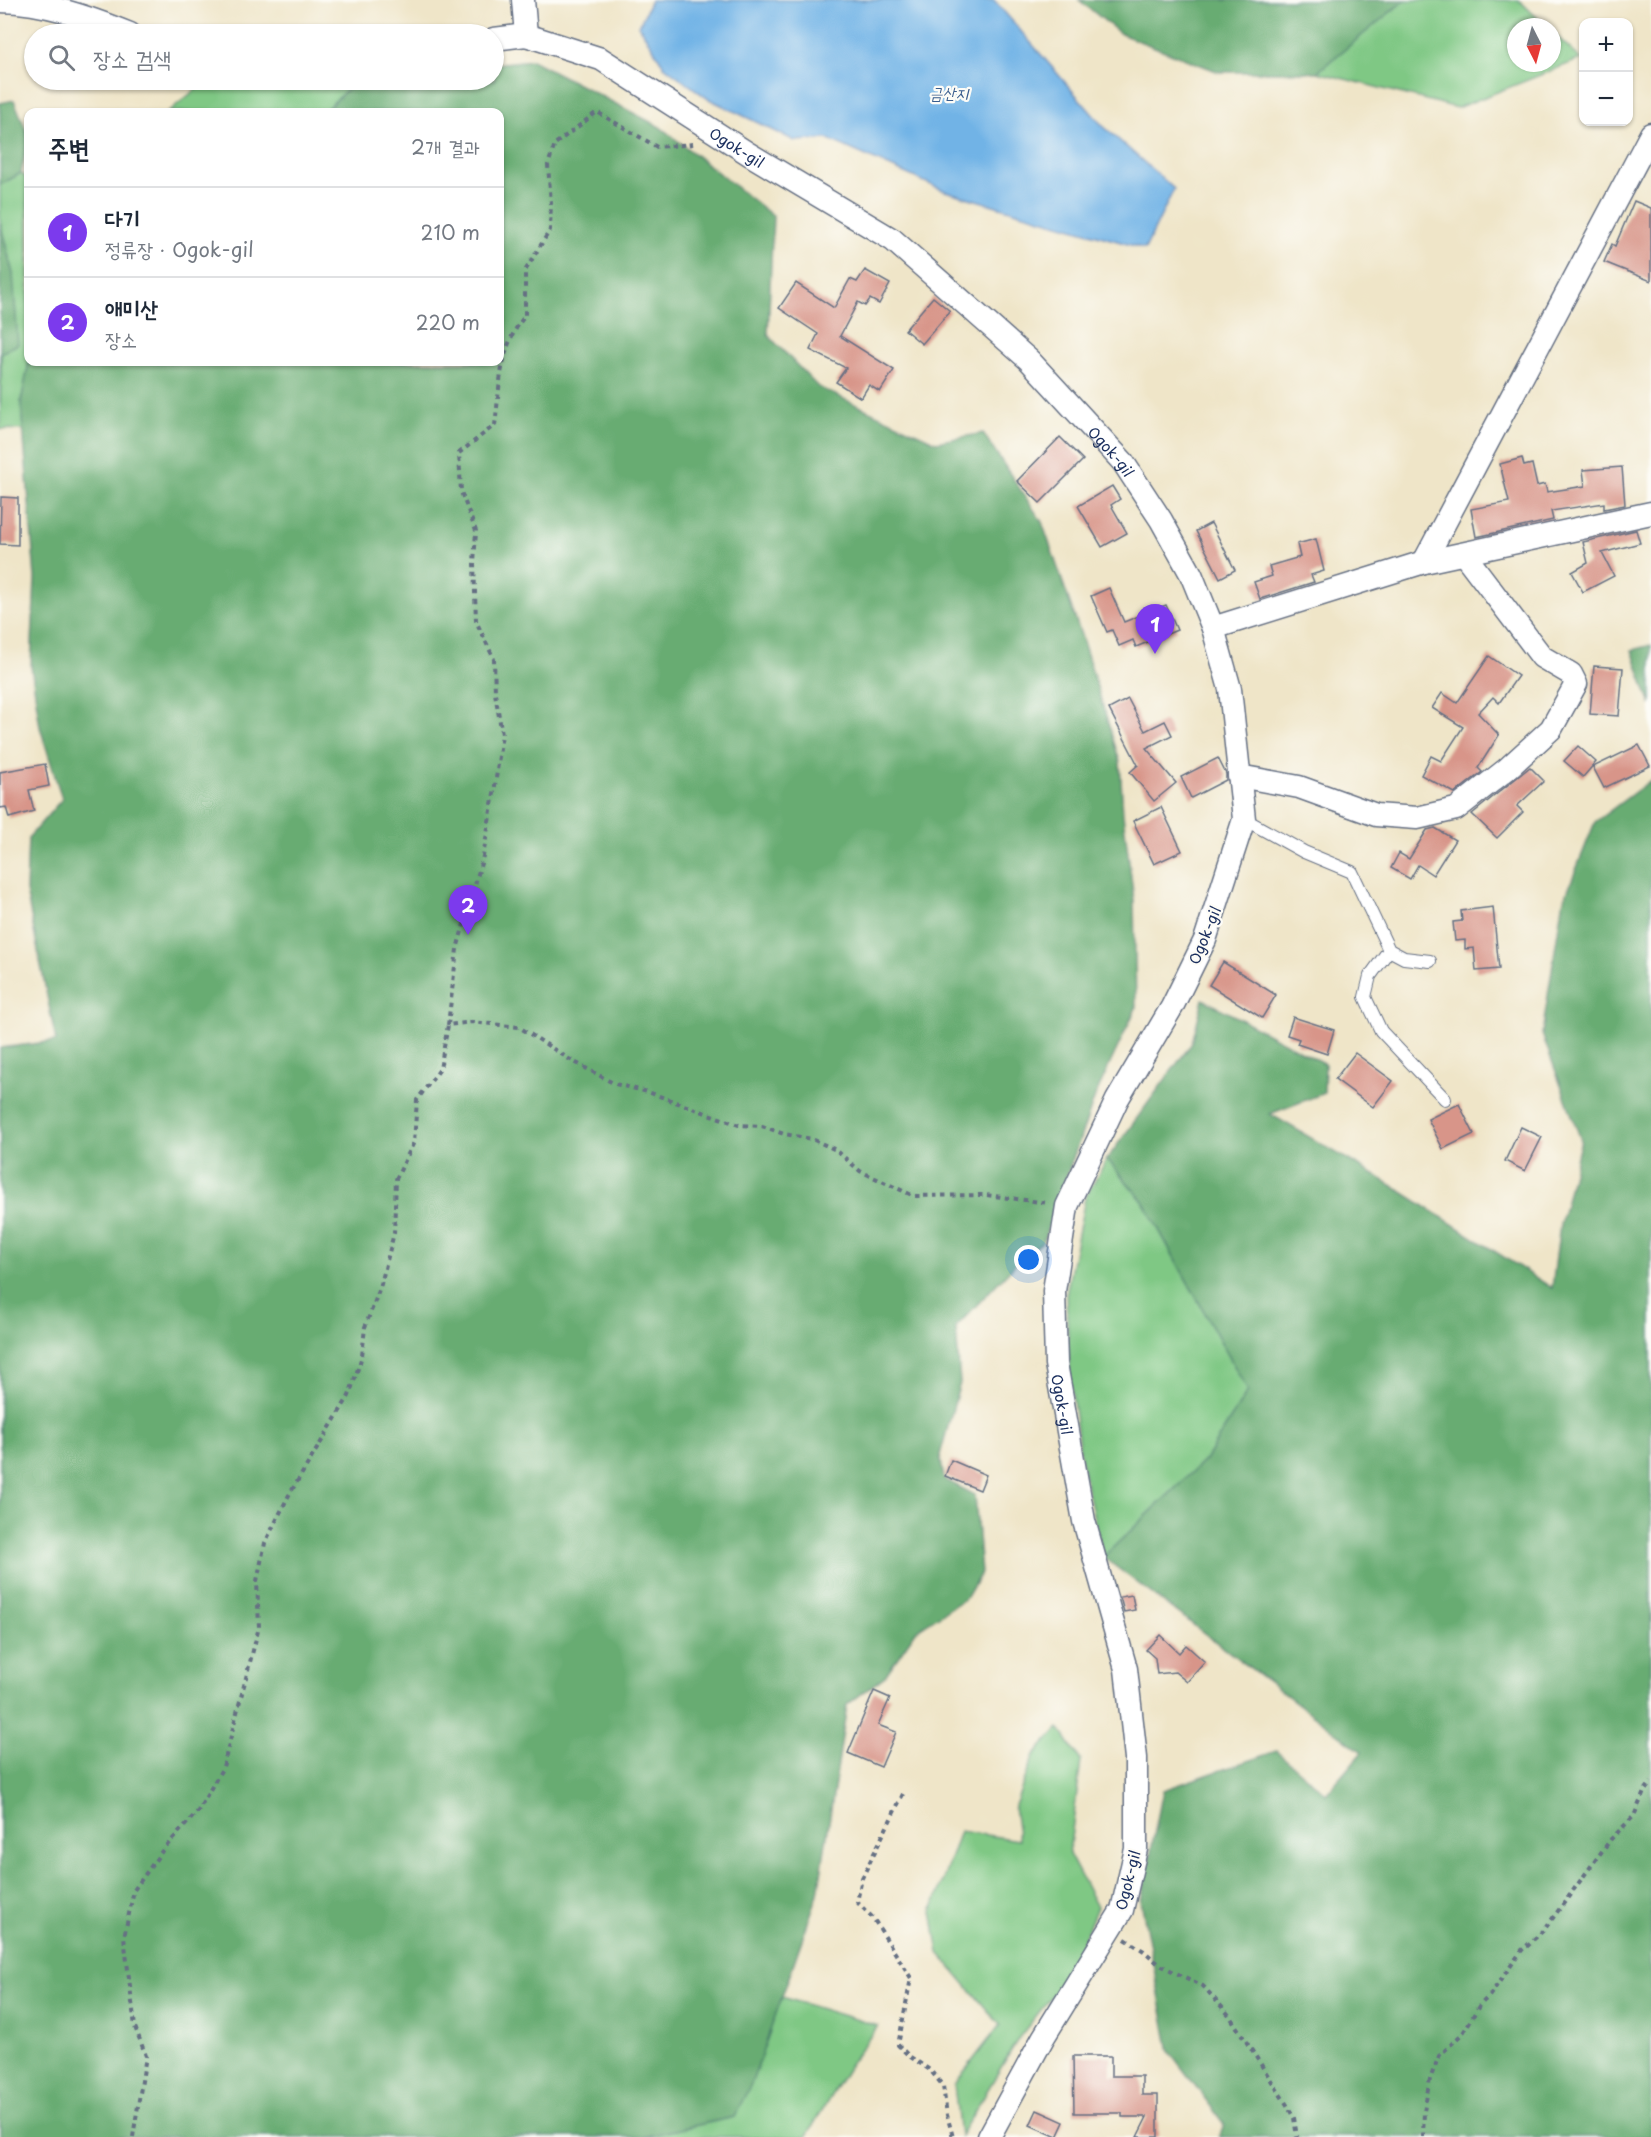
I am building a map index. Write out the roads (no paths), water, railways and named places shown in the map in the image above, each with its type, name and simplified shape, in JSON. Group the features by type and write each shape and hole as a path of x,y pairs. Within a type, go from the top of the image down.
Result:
{"street":[{"path":"504,38 526,35 523,0"},
{"path":"0,1 27,2 79,14 104,24"},
{"name":"Ogok-gil","path":"526,35 601,59 893,240 1029,360 1123,462 1161,520 1191,574 1213,628 1230,689 1244,819 1205,940 1172,1007 1117,1100 1067,1206 1054,1291 1056,1364 1084,1521 1126,1669 1136,1758 1136,1849 1122,1910 1043,2038 989,2137"},
{"path":"1424,562 1651,134"},
{"path":"1213,628 1424,562 1651,513"},
{"path":"1239,776 1299,787 1376,815 1417,818 1456,809 1507,770 1551,729 1576,684 1571,674 1542,657 1464,554"}],"lane":[{"path":"1244,819 1304,852 1352,872 1389,950 1404,958 1430,961"},
{"path":"1389,950 1370,976 1365,997 1381,1031 1445,1099"}],"water":[{"name":"금산지","path":"651,0 994,0 1102,125 1174,189 1145,249 945,191 828,139 795,141 707,98 664,66 639,26"}],"place":[{"name":"다기","path":"1155,654"},
{"name":"애미산","path":"468,935"}]}
